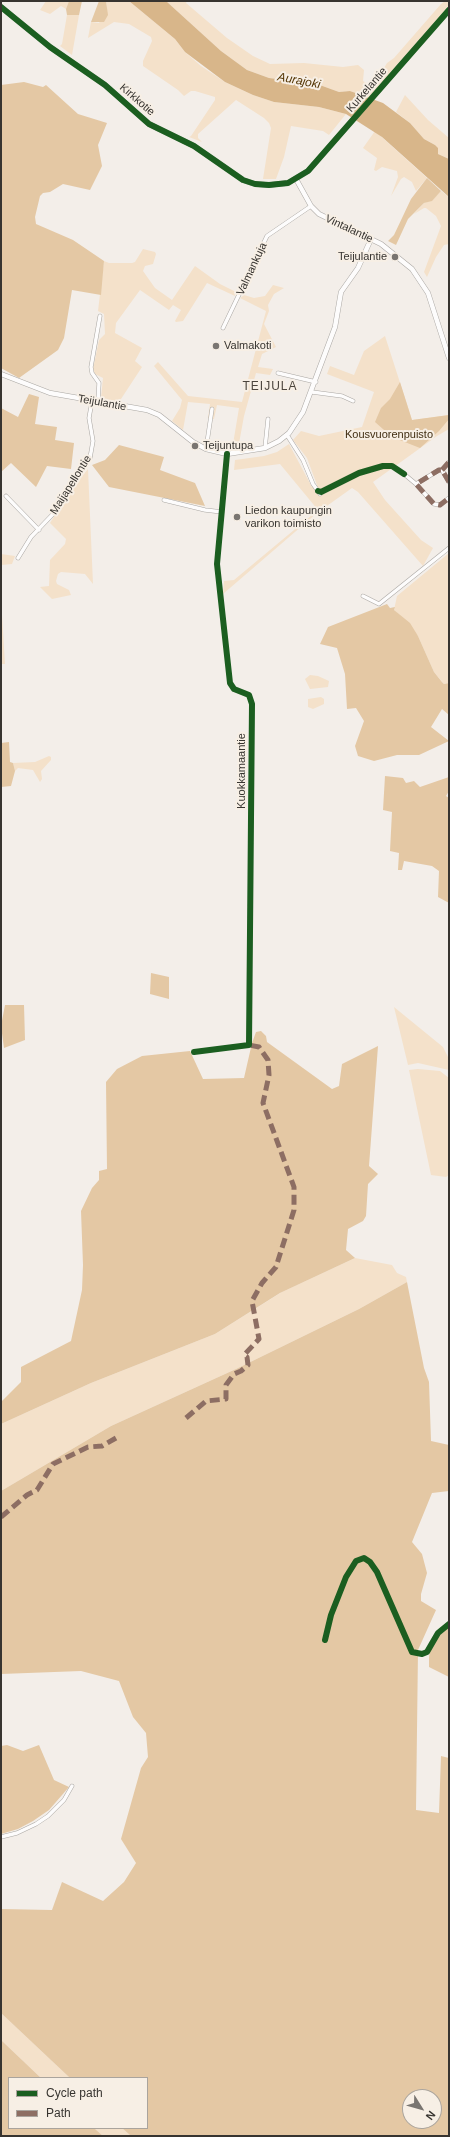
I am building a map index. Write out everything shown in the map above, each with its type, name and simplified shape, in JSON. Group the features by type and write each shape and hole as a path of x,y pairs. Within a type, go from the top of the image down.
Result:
{"street":[{"name":"Kirkkotie","path":"1,6 50,47 105,85 140,118 156,128 194,146 236,176 262,185 288,183 296,179"},
{"name":"Kurkelantie","path":"296,179 308,171 319,160 449,10"},
{"name":"Vintalantie","path":"296,179 311,206 319,214 330,221 371,239 398,256 418,276 428,293 449,358"},
{"name":"Valmankuja","path":"223,328 267,236 311,206"},
{"name":"Teijulantie","path":"1,374 39,390 153,413 164,419 193,442 206,449 227,454 265,448 288,437 298,423 316,382 335,327 341,292 358,268 371,239"},
{"name":"Maijapellontie","path":"18,558 27,543 53,514 66,491 90,458 93,442 89,418 95,402 99,383 92,373 91,367 100,316"},
{"path":"278,373 316,382"},
{"path":"312,392 342,396 353,401"},
{"path":"206,449 212,409"},
{"path":"265,448 268,419"},
{"path":"288,437 303,460 313,484 320,494"},
{"name":"Kuokkamaantie","path":"194,1052 249,1045 252,704 249,695 234,689 230,683 217,564 227,454"},
{"path":"416,484 437,471 442,470 449,462"},
{"path":"442,470 449,482"},
{"path":"404,474 416,484 434,504 440,505 449,498"},
{"path":"6,496 39,530"},
{"path":"164,500 205,510 222,512"},
{"path":"363,596 380,604 449,548"},
{"path":"325,1640 331,1615 346,1577 356,1561 364,1558 370,1562 377,1572 412,1652 422,1654 427,1652 438,1633 449,1624"},
{"path":"1,1837 30,1827 48,1816 64,1800 72,1786"}],"green space":[{"path":"46,1 69,1 66,9 61,6 50,14 40,10"},
{"path":"106,1 129,1 175,39 185,52 201,66 225,82 253,95 274,102 319,107 346,114 329,135 323,131 291,126 284,157 276,179 263,179 271,128 269,123 264,118 236,100 198,134 198,138 202,142 189,137 215,100 215,97 195,91 191,91 184,96 178,90 143,66 143,61 152,41 151,37 129,24 114,22 88,38 91,22 99,23 107,8"},
{"path":"166,1 187,1 186,3 227,38 253,56 270,64 304,63 343,67 358,65 364,70 363,81 370,85 375,83 387,63 394,58 441,4 445,1 449,1 449,6 368,98 350,91 339,92 317,84 269,78 247,70 221,51"},
{"path":"67,15 79,15 72,55 60,46 62,44"},
{"path":"405,95 428,120 449,138 449,159 438,154 435,145 424,139 410,123 396,112"},
{"path":"375,131 427,178 416,191 412,182 404,177 401,179 391,196 398,177 397,171 382,167 376,171 374,170 377,158 363,148"},
{"path":"441,191 449,197 449,244 444,245 436,257 427,277 424,272 441,226 436,216 426,208 414,214 424,203 432,200"},
{"path":"143,249 155,252 156,254 153,264 145,266 143,271 155,288 172,300 195,266 220,284 236,292 235,296 207,283 183,321 176,322 175,321 181,310 173,305 169,310 140,290 116,323 115,333 142,348 135,361 142,367 119,402 101,398 103,378 95,374 93,369 99,340 105,334 104,314 98,311 104,261 109,263 132,263 135,262"},
{"path":"273,285 284,288 274,294 268,305 269,311 264,324 276,347 262,354 258,367 273,369 270,375 256,373 244,416 238,449 232,450 239,408 217,405 214,419 208,418 210,404 188,402 183,430 172,421 180,408 182,400 154,366 158,362 188,396 242,402 266,311 240,298 244,295 254,298 265,296"},
{"name":"Kousvuorenpuisto","path":"385,336 412,420 449,415 449,429 373,482 385,500 421,540 433,548 423,566 358,492 352,488 317,513 223,594 224,581 234,580 318,510 280,464 234,470 235,460 264,456 277,452 289,444 312,487 317,485 307,458 293,440 301,431 319,436 362,427 374,392 327,374 330,366 354,375 364,351"},
{"path":"88,469 93,584 85,574 61,572 58,574 56,581 57,584 69,590 71,595 52,599 40,587 49,586 50,560 65,544 66,539 50,523 72,488"},
{"path":"449,553 449,683 444,684 434,672 418,636 394,610 397,596"},
{"path":"1,554 15,556 12,564 1,565"},
{"path":"1,598 5,664 1,664"},
{"path":"310,675 318,676 329,681 328,687 310,689 305,679"},
{"path":"321,697 324,699 324,704 313,709 308,707 308,699"},
{"path":"49,756 51,757 51,760 41,771 42,779 40,782 33,770 18,768 15,771 13,763 35,762"},
{"path":"394,1007 443,1047 449,1059 449,1070 418,1063 408,1065"},
{"path":"418,1069 440,1071 449,1078 449,1175 446,1177 431,1175 409,1070"},
{"path":"355,1258 392,1265 397,1273 406,1277 407,1282 359,1309 236,1369 111,1426 1,1491 1,1424 91,1383 215,1334 282,1292"},
{"path":"1,2013 69,2077 40,2077 1,2040"},
{"path":"95,2129 123,2129 131,2136 103,2136"}],"shaded area":[{"path":"69,1 82,1 79,15 67,15 66,9"},
{"path":"99,1 106,1 108,15 104,22 91,22"},
{"path":"129,1 166,1 221,51 247,70 269,78 317,84 339,92 350,91 383,103 410,123 424,139 435,145 438,148 438,154 449,159 449,197 382,137 346,114 319,107 274,102 253,95 225,82 185,52 175,39"},
{"path":"24,82 43,87 46,85 78,114 107,123 98,145 102,166 90,190 63,184 50,192 43,193 40,196 35,217 36,224 73,240 104,261 101,295 72,290 64,338 58,350 19,378 1,368 1,85"},
{"path":"427,178 441,191 432,201 424,203 408,219 396,245 388,241 394,235 411,199"},
{"path":"400,382 412,420 449,415 449,419 439,431 420,448 392,437 375,422 381,408 390,399"},
{"path":"29,394 39,397 35,424 57,427 55,440 74,443 71,469 47,466 36,487 11,463 1,472 1,408 18,417"},
{"path":"119,445 164,457 160,470 195,483 205,506 109,487 92,465 105,460"},
{"path":"387,604 390,608 395,607 394,610 410,623 418,636 434,672 444,684 449,683 449,715 442,709 431,727 449,741 419,755 397,755 374,761 358,756 355,746 364,721 356,708 347,709 345,674 337,648 320,644 328,627"},
{"path":"9,742 10,762 13,763 15,771 11,786 1,787 1,743"},
{"path":"385,776 403,778 406,783 414,781 420,787 449,777 449,791 446,796 449,798 449,903 438,897 439,871 432,866 404,861 402,870 398,870 399,853 390,851 392,812 383,810"},
{"path":"151,973 169,977 169,999 150,994"},
{"path":"5,1005 24,1005 25,1040 4,1048 1,1026"},
{"path":"261,1031 266,1036 267,1042 332,1089 339,1086 342,1064 378,1046 369,1166 378,1174 368,1184 366,1216 363,1221 348,1229 346,1250 355,1258 280,1293 215,1334 91,1383 1,1424 1,1402 21,1382 21,1367 71,1341 82,1290 83,1265 81,1211 92,1188 99,1180 99,1171 107,1169 106,1082 117,1069 142,1056 190,1051 203,1079 244,1078 252,1043 256,1032"},
{"path":"407,1282 424,1368 429,1382 431,1441 449,1445 449,1491 432,1493 412,1542 422,1554 427,1573 421,1594 421,1601 436,1610 418,1650 416,1810 439,1813 441,1756 449,1758 449,2136 131,2136 123,2129 148,2129 148,2077 69,2077 1,2013 1,1909 52,1910 62,1882 103,1901 124,1882 136,1863 121,1839 141,1768 148,1757 146,1733 133,1717 119,1681 81,1671 1,1674 1,1491 111,1426 236,1369 359,1309"},
{"path":"449,1621 449,1677 429,1667 429,1658 430,1647 435,1637 440,1628"},
{"path":"7,1745 23,1751 39,1745 54,1780 69,1787 49,1810 18,1829 1,1834 1,1746"},
{"path":"1,2040 40,2077 8,2077 8,2129 95,2129 103,2136 1,2136"}],"marked path":[{"path":"442,470 449,462"},
{"path":"449,482 442,470 439,470 416,484 434,504 440,505 449,498"},
{"path":"186,1418 206,1401 226,1399 226,1385 234,1374 241,1371 248,1365 247,1357 244,1355 259,1339 252,1301 262,1283 276,1267 294,1210 294,1187 263,1103 269,1075 268,1060 259,1047 249,1045"},
{"path":"1,1517 27,1495 37,1490 53,1464 88,1447 102,1446 116,1438"}],"cycle path":[{"path":"1,7 50,47 105,85 149,124 194,146 243,180 255,184 269,185 288,183 308,171 449,10"},
{"path":"194,1052 249,1045 252,704 249,695 234,689 230,683 217,564 227,454"},
{"path":"318,491 321,492 359,473 383,466 392,466 404,474"},
{"path":"325,1640 331,1615 346,1577 356,1561 364,1558 370,1562 377,1572 412,1652 422,1654 427,1652 438,1633 449,1624"}],"place":[{"name":"Teijulantie","path":"395,257"},
{"name":"Valmakoti","path":"216,346"},
{"name":"Teijuntupa","path":"195,446"},
{"name":"Liedon kaupungin varikon toimisto","path":"237,517"}],"district":[{"name":"TEIJULA","path":"270,387"}],"water label":[{"name":"Aurajoki","path":"299,81"}]}
